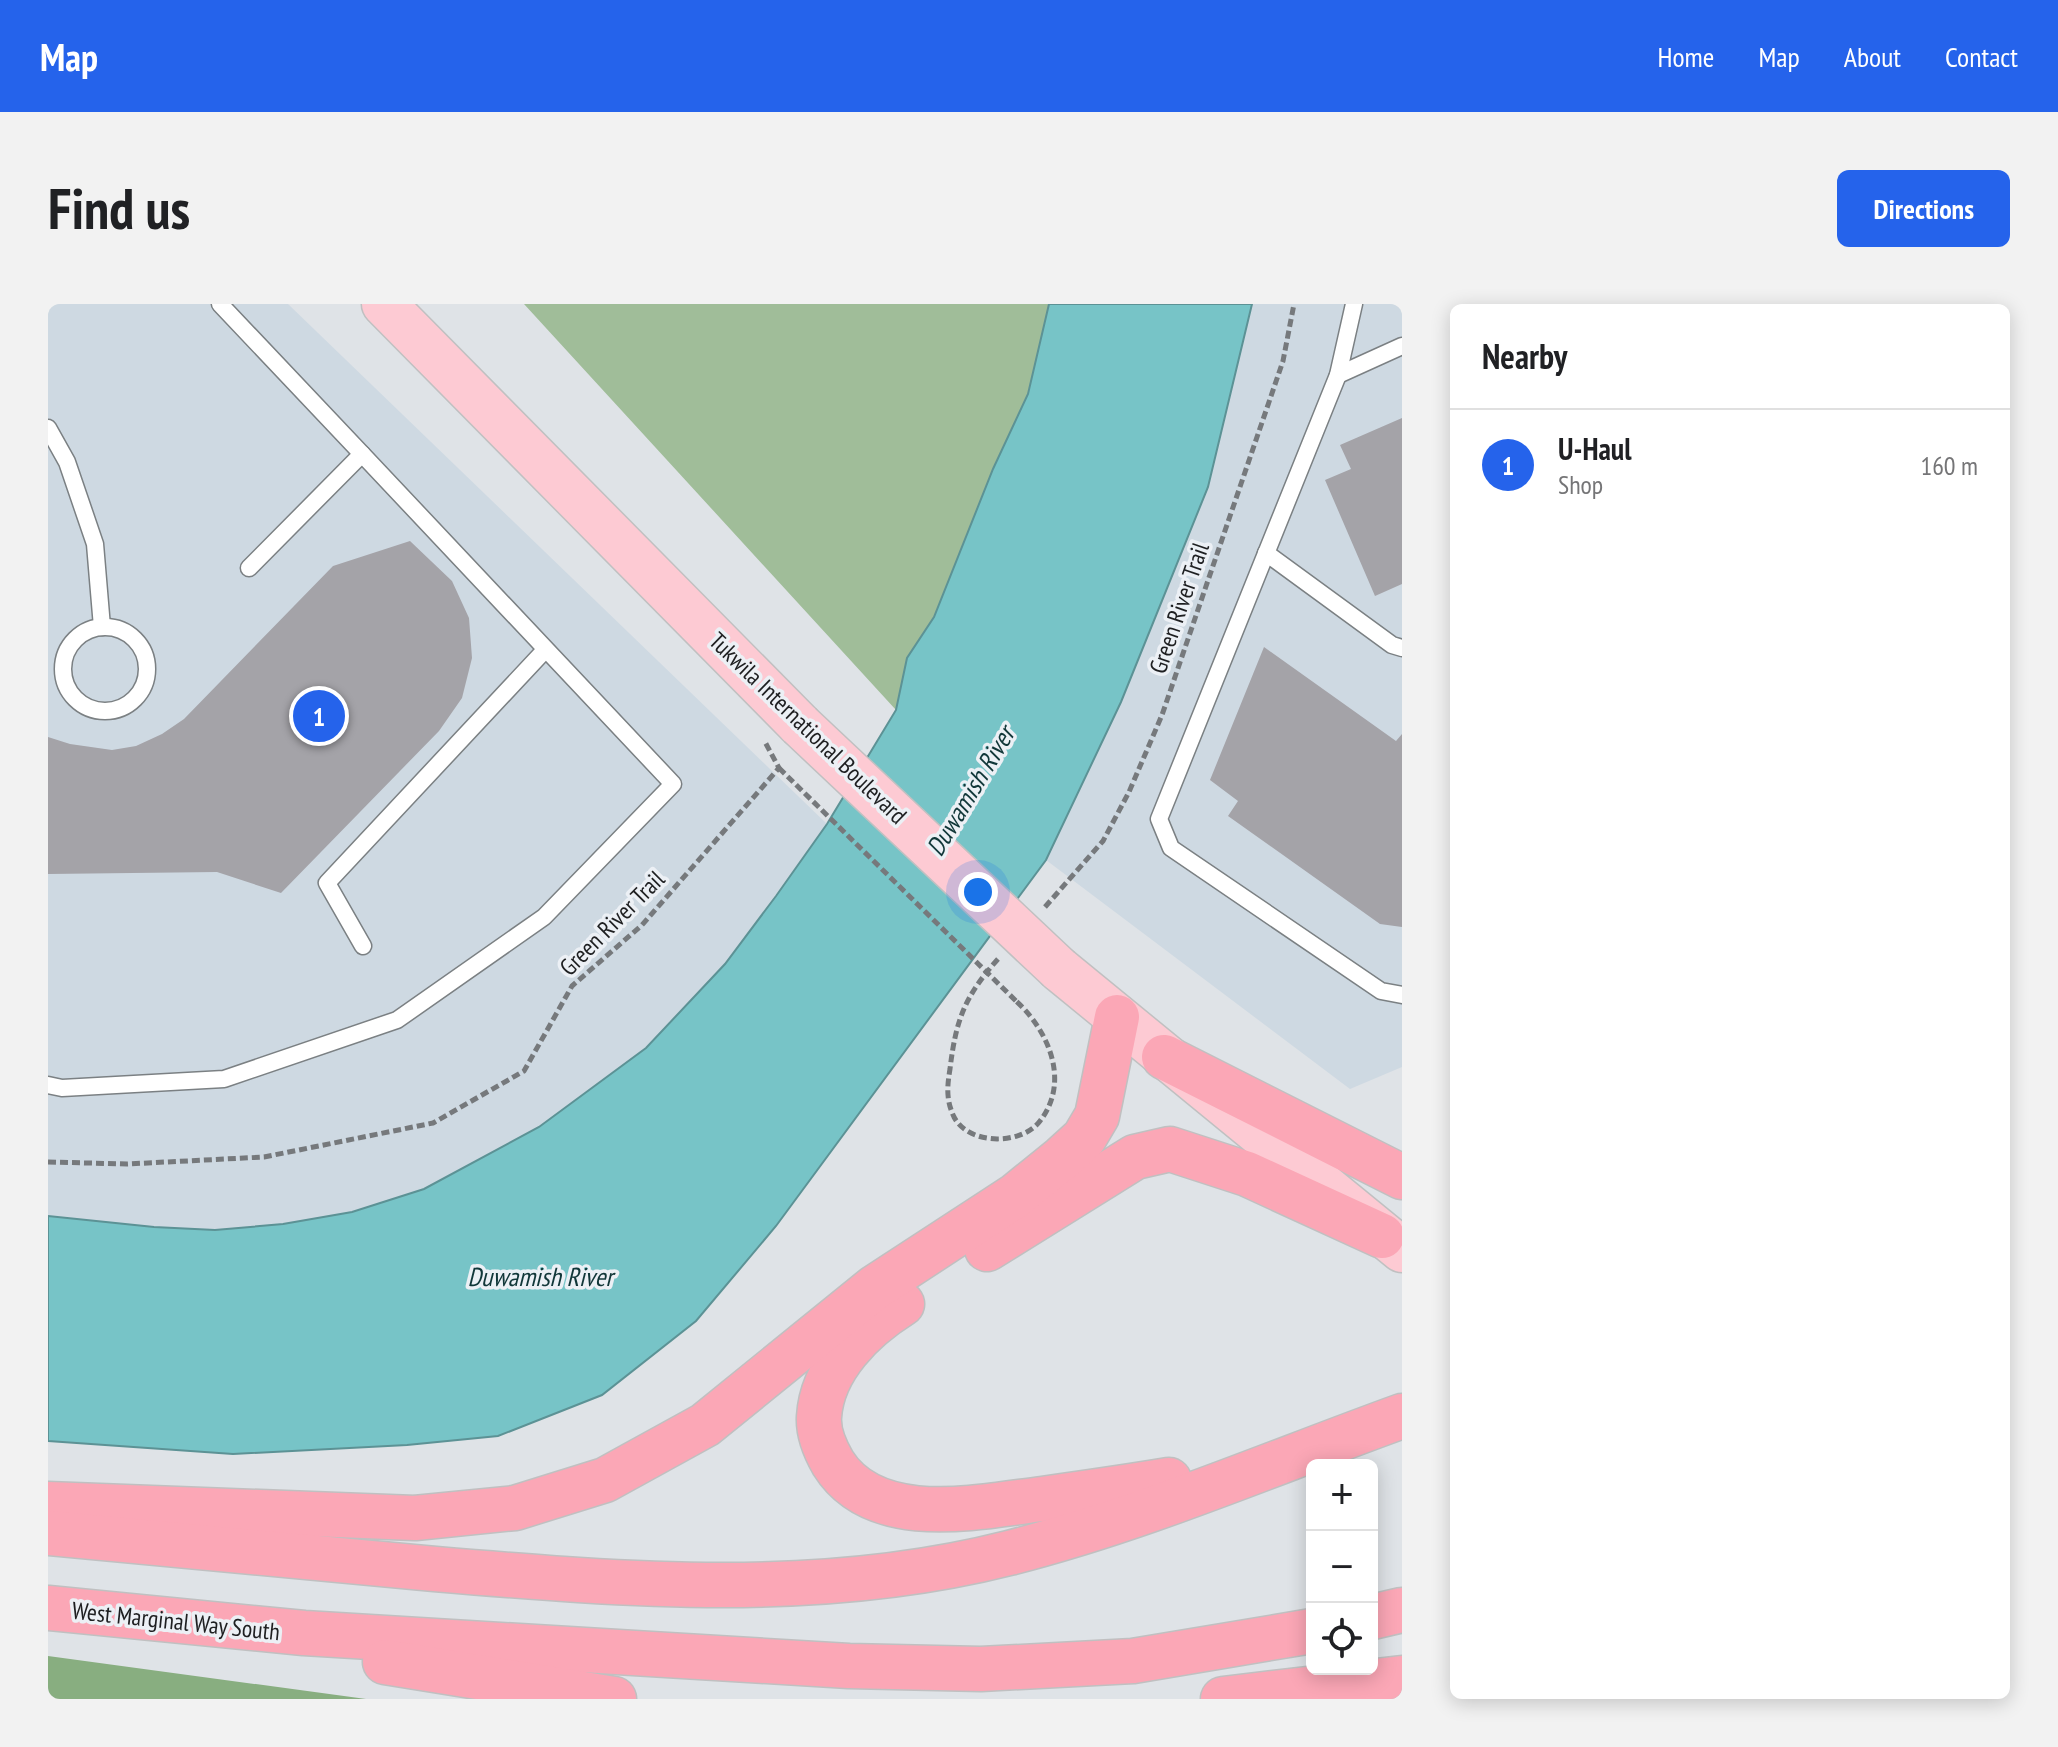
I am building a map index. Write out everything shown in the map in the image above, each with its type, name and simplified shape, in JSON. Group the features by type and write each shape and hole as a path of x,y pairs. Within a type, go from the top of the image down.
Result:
{"highway":[{"path":"48,1504 415,1518 515,1508 605,1480 705,1425 874,1288 1015,1196 1062,1158 1084,1138 1097,1116 1117,1017"},
{"path":"1164,1057 1402,1177"},
{"path":"1277,1461 1115,1489 935,1509 877,1499 851,1485 828,1454 819,1417 826,1389 840,1361 861,1334 882,1317 1103,1176 1152,1150 1170,1149 1219,1162 1392,1243"},
{"path":"48,1533 602,1583 769,1585 886,1574 1007,1553 1149,1511 1402,1416"},
{"name":"West Marginal Way South","path":"48,1608 304,1633 849,1666 981,1669 1133,1661 1306,1632"},
{"path":"1378,1616 1402,1610"},
{"path":"304,1633 362,1658 614,1699"},
{"path":"1223,1699 1402,1678"}],"main road":[{"name":"Tukwila International Boulevard","path":"384,304 800,725 1059,969 1392,1243"}],"lane":[{"path":"48,1085 62,1088 224,1079 397,1020 544,917 673,784 220,304"},
{"path":"1354,304 1338,375 1159,819 1171,848 1381,991 1402,995"},
{"path":"1338,375 1402,346"},
{"path":"48,428 67,462 95,544 102,627"},
{"path":"249,568 362,454"},
{"path":"1266,553 1392,645 1402,648"},
{"path":"102,627 115,628 138,643 147,668 145,681 129,703 103,711 78,703 69,692 63,666 73,641 91,629 102,627"},
{"path":"363,946 327,883 545,650"}],"path":[{"name":"Green River Trail","path":"1041,911 1103,841 1129,792 1162,715 1283,361 1294,304"},
{"name":"Green River Trail","path":"48,1162 127,1164 264,1157 433,1123 524,1071 572,986 642,925 779,768 1016,1001 1034,1018 1056,1063 1052,1095 1040,1122 1016,1137 993,1140 968,1131 955,1120 946,1094 966,999 999,958"}],"shaded area":[{"path":"48,304 288,304 827,824 725,964 646,1048 540,1127 424,1189 352,1212 283,1224 215,1230 48,1216"},
{"path":"1252,304 1402,304 1402,1067 1350,1089 1046,860 1121,702 1208,487"}],"green space":[{"path":"524,304 1049,304 1028,394 934,617 907,658 896,710"},
{"path":"48,1656 366,1699 48,1699"}],"water":[{"name":"Duwamish River","path":"1049,304 1252,304 1208,487 1121,702 1046,860 776,1226 696,1321 602,1395 498,1436 407,1445 233,1454 48,1441 48,1216 215,1230 283,1224 352,1212 424,1189 539,1127 646,1048 725,964 827,824 896,710 907,658 934,617 993,469 1028,394"}],"building":[{"path":"1402,418 1402,584 1375,596 1325,480 1351,469 1340,445"},
{"path":"410,541 452,581 469,618 472,658 462,698 439,731 281,893 217,872 48,874 48,737 70,744 112,750 136,746 162,734 184,719 333,566"},
{"path":"1264,647 1396,741 1402,734 1402,927 1380,924 1228,816 1238,801 1210,780"}],"place":[{"name":"U-Haul","path":"319,716"}]}
